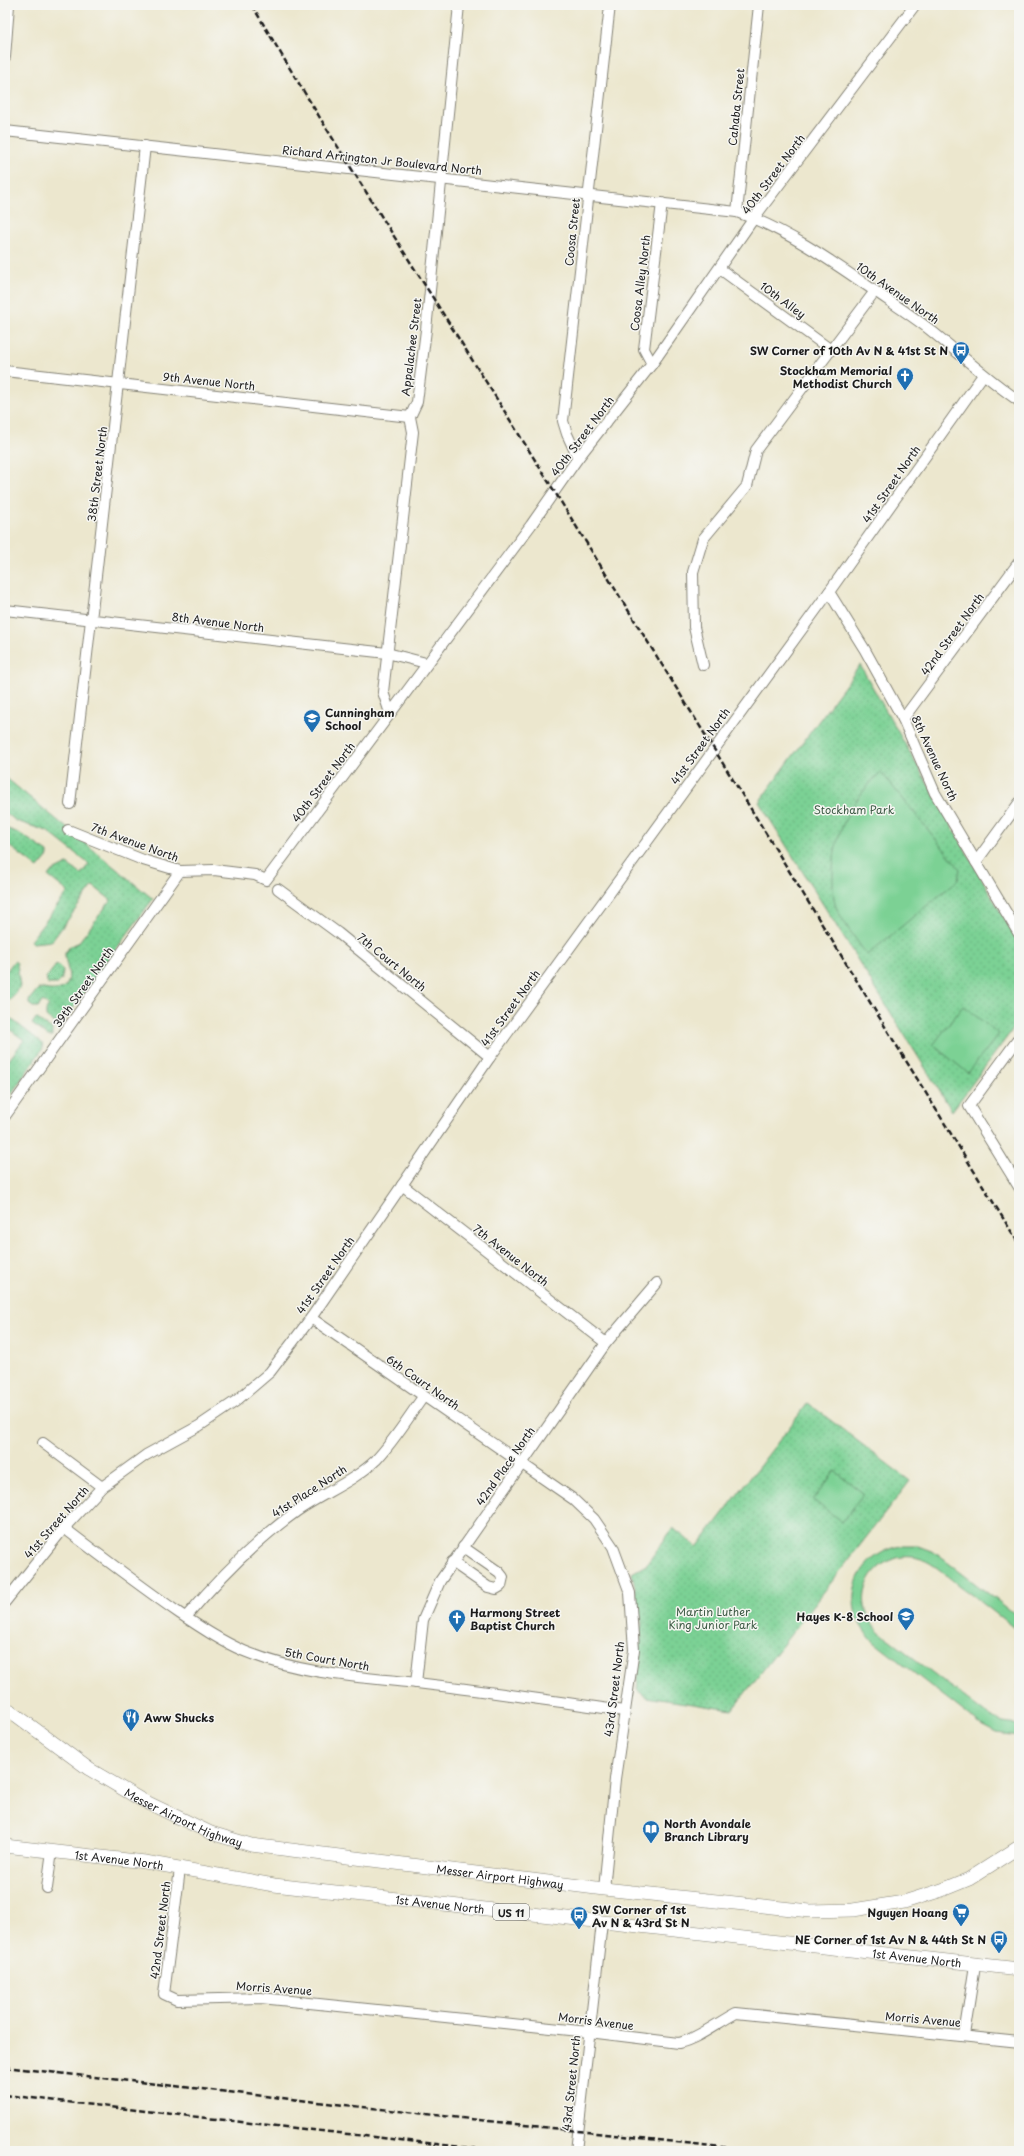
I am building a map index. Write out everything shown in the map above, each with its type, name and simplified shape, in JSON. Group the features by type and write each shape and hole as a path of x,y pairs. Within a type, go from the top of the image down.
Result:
{"main road":[{"name":"Messer Airport Highway","path":"5,1707 100,1775 140,1799 211,1833 251,1845 604,1889 810,1911 853,1910 904,1902 970,1879 1019,1847"},
{"name":"1st Avenue North","path":"5,1846 145,1862 274,1885 1019,1970"}],"street":[{"path":"5,57 9,5"},
{"name":"Appalachee Street","path":"390,713 383,692 413,432 410,417 417,402 459,5"},
{"name":"Coosa Street","path":"578,458 567,434 564,421 610,5"},
{"name":"Cahaba Street","path":"737,212 759,5"},
{"name":"40th Street North","path":"266,880 426,663 531,525 578,458 652,364 720,269 754,218 915,5"},
{"name":"Richard Arrington Jr Boulevard North","path":"5,130 662,203 737,212 754,218"},
{"name":"38th Street North","path":"70,804 145,146"},
{"name":"Coosa Alley North","path":"652,364 644,349 662,203"},
{"name":"10th Avenue North","path":"754,218 800,240 875,291 929,329 983,375 1019,401"},
{"name":"10th Alley","path":"720,269 831,350"},
{"path":"703,665 694,627 692,572 703,539 747,486 756,450 875,291"},
{"name":"9th Avenue North","path":"5,371 410,417"},
{"name":"41st Street North","path":"5,1602 64,1528 102,1487 146,1456 199,1426 236,1401 270,1372 311,1318 490,1057 829,592 983,375"},
{"name":"42nd Street North","path":"903,719 1019,562"},
{"name":"8th Avenue North","path":"829,592 865,650 903,719 935,793 1019,934"},
{"name":"8th Avenue North","path":"5,610 387,653 426,663"},
{"path":"976,862 1019,803"},
{"name":"7th Avenue North","path":"68,830 143,860 180,871 214,870 255,875 266,880"},
{"name":"39th Street North","path":"5,1116 180,871"},
{"name":"7th Court North","path":"278,889 338,933 490,1057"},
{"path":"1019,1038 969,1106 1019,1187"},
{"name":"7th Avenue North","path":"402,1185 606,1343"},
{"name":"42nd Place North","path":"416,1683 423,1620 434,1591 452,1562 606,1343 657,1283"},
{"name":"6th Court North","path":"311,1318 423,1397 522,1463"},
{"name":"41st Place North","path":"186,1617 210,1587 275,1527 302,1508 345,1484 375,1460 392,1442 423,1397"},
{"path":"43,1443 102,1487"},
{"name":"43rd Street North","path":"522,1463 573,1499 594,1519 613,1546 630,1593 634,1650 624,1711 604,1889"},
{"name":"5th Court North","path":"64,1528 214,1636 244,1651 291,1667 345,1677 416,1683 624,1711"},
{"path":"452,1562 488,1587 496,1589 501,1586 503,1577 499,1572 463,1547"},
{"path":"47,1888 52,1851"},
{"name":"42nd Street North","path":"164,1994 180,1869"},
{"name":"43rd Street North","path":"576,2151 602,1923"},
{"path":"964,2035 975,1965"},
{"name":"Morris Avenue","path":"164,1994 177,2000 261,1998 589,2032 678,2043 693,2040 704,2031 736,2013 964,2035 1019,2042"}],"green space":[{"name":"Stockham Park","path":"860,665 1019,944 1019,1021 952,1111 759,802"},
{"path":"881,772 960,869 958,880 867,955 847,927 836,906 833,891 834,863 836,848 845,820 860,795"},
{"path":"5,777 153,899 68,1015 57,1025 46,1017 46,1010 49,1006 43,1001 38,1007 33,1007 29,1004 29,1000 38,989 55,990 67,985 69,975 65,953 70,946 78,943 111,900 93,886 52,941 33,943 30,941 68,892 48,876 51,872 67,864 81,874 89,864 47,831 16,821 5,812"},
{"path":"5,828 19,833 48,852 48,856 38,868 5,843"},
{"path":"14,961 17,963 20,987 10,1000 7,1001 5,1000 5,973"},
{"path":"57,964 63,970 62,979 57,984 48,984 46,978"},
{"path":"963,1006 999,1034 968,1073 933,1045"},
{"path":"5,1014 42,1043 43,1048 5,1103 5,1065 24,1040 5,1026"},
{"path":"36,1018 52,1029 52,1036 48,1036 32,1024"},
{"name":"Martin Luther King Junior Park","path":"808,1403 910,1481 732,1710 646,1697 637,1690 642,1624 632,1573 646,1565 673,1528 697,1547"},
{"path":"835,1471 864,1494 842,1522 813,1500"},
{"path":"901,1546 918,1546 934,1552 1019,1617 1019,1632 935,1566 917,1558 907,1557 889,1561 881,1566 869,1580 865,1596 865,1608 873,1624 881,1633 989,1716 1003,1723 1019,1725 1019,1736 996,1733 981,1725 874,1642 863,1629 856,1614 854,1599 856,1585 861,1572 871,1560 884,1552"}],"railway":[{"path":"252,5 316,112 515,428 1019,1244"},
{"path":"5,2067 757,2151"},
{"path":"5,2095 497,2151"}],"place":[{"name":"SW Corner of 10th Av N & 41st St N","path":"961,365"},
{"name":"Stockham Memorial Methodist Church","path":"905,391"},
{"name":"Cunningham School","path":"312,733"},
{"name":"Hayes K-8 School","path":"906,1631"},
{"name":"Harmony Street Baptist Church","path":"457,1633"},
{"name":"Aww Shucks","path":"131,1732"},
{"name":"North Avondale Branch Library","path":"651,1844"},
{"name":"Nguyen Hoang","path":"961,1927"},
{"name":"SW Corner of 1st Av N & 43rd St N","path":"579,1930"},
{"name":"NE Corner of 1st Av N & 44th St N","path":"999,1954"}]}
